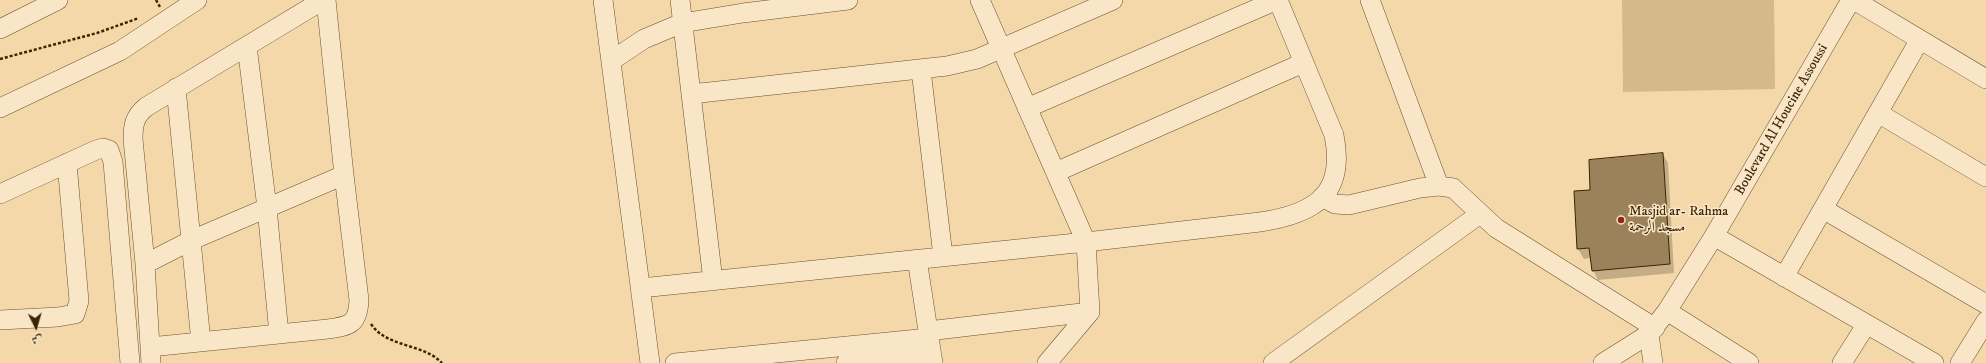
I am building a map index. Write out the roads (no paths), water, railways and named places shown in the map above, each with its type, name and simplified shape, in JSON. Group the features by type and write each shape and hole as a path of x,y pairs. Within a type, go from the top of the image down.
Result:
{"street":[{"path":"0,29 58,0"},
{"path":"0,108 120,51 197,0"},
{"path":"323,0 176,88 146,107 138,114 133,125 133,139 145,264 151,355 201,342 328,329 352,323 356,317 359,300 344,175 326,0"},
{"path":"603,0 650,363"},
{"path":"680,0 713,281"},
{"path":"612,61 644,39 682,23 742,13 848,0"},
{"path":"980,0 1086,242 1090,312 1047,363"},
{"path":"691,94 921,70 965,62 1001,49 1113,0"},
{"path":"641,288 1086,242 1285,218 1312,206 1332,185 1336,174 1337,148 1334,135 1278,0 1027,108"},
{"path":"1370,0 1440,186"},
{"path":"1852,0 1986,80"},
{"name":"Boulevard Al Houcine Assoussi","path":"1603,363 1652,331 1667,312 1714,236 1852,0"},
{"path":"1784,278 1919,41"},
{"path":"247,46 267,208 279,334"},
{"path":"1056,172 1303,63"},
{"path":"921,70 943,256"},
{"path":"176,88 201,342"},
{"path":"1878,113 1986,177"},
{"path":"0,194 103,148 109,150 112,155 130,363"},
{"path":"0,320 58,317 75,314 79,301 67,163"},
{"path":"145,264 192,240 344,175"},
{"path":"1322,197 1335,204 1349,205 1420,188 1440,186 1452,188 1459,192 1496,228 1652,331 1653,363"},
{"path":"1823,209 1986,304"},
{"path":"1273,363 1480,214"},
{"path":"1714,236 1784,278 1934,363"},
{"path":"917,259 930,347"},
{"path":"846,363 930,347 1090,312"},
{"path":"1667,312 1749,363"},
{"path":"1960,363 1986,321"},
{"path":"1842,363 1866,325"},
{"path":"675,363 930,347"}],"place":[{"name":"Masjid ar- Rahma مسجد الرحمة","path":"1621,220"}]}
